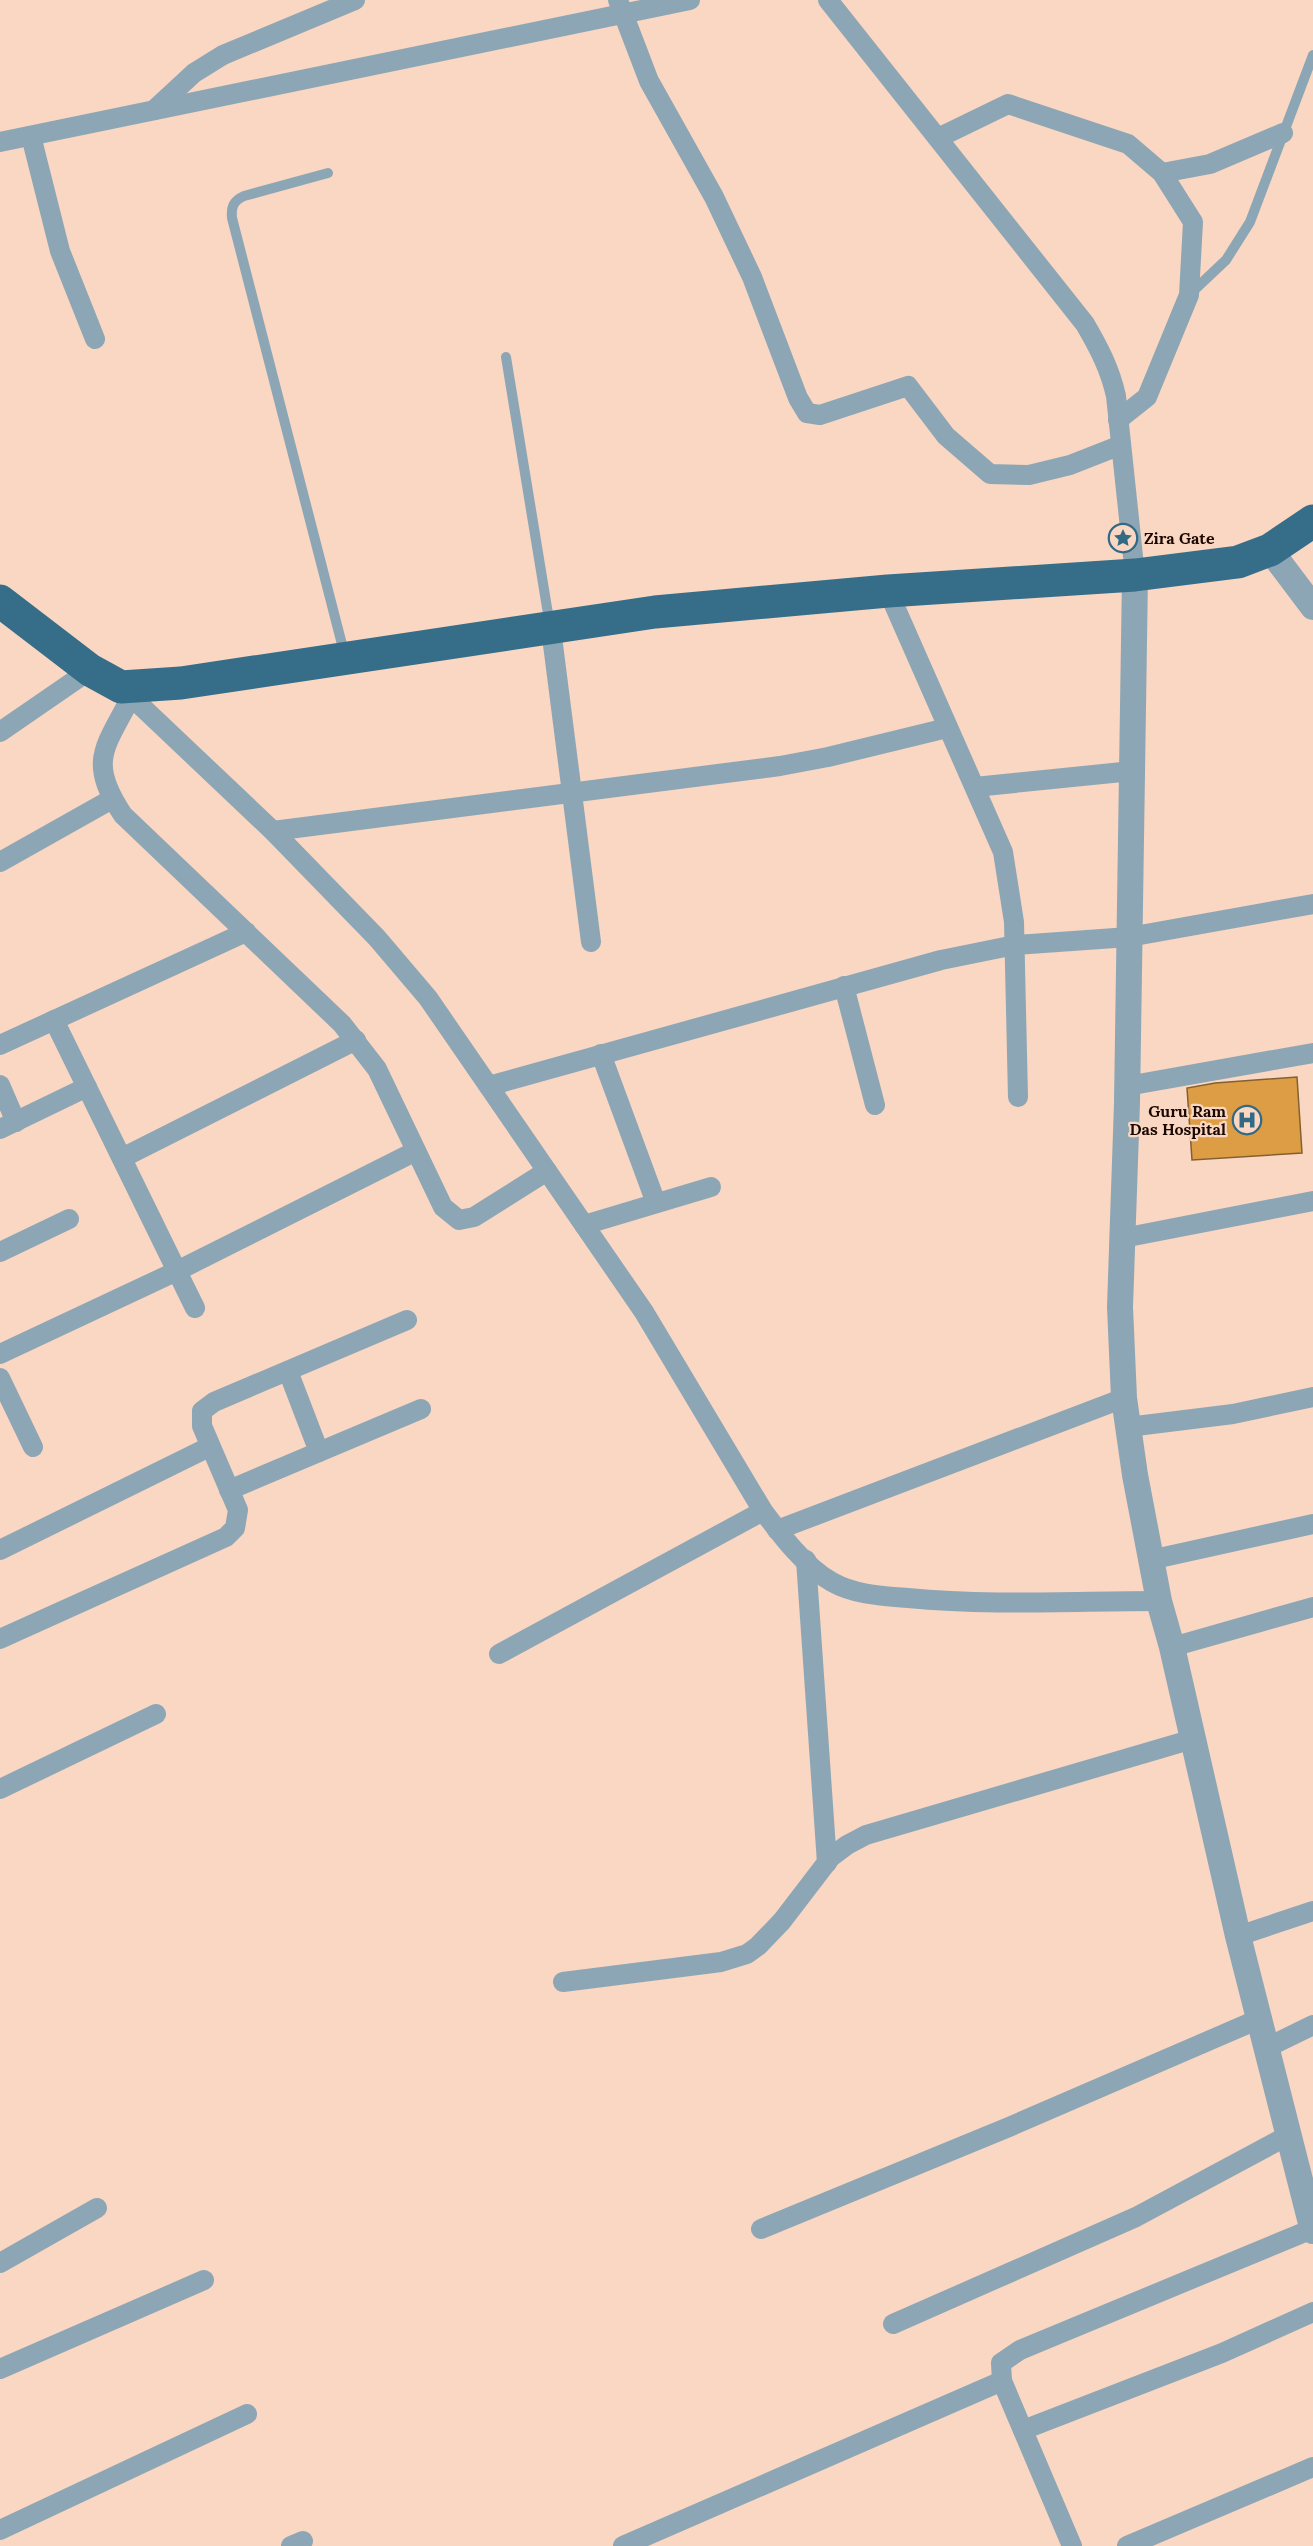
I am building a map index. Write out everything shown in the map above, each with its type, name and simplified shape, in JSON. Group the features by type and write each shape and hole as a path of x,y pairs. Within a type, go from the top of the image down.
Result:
{"highway":[{"path":"0,601 90,670 126,692 655,612 888,591 1135,575 1238,562 1270,550 1313,521"}],"street":[{"path":"154,110 194,73 223,55 355,0"},
{"path":"0,142 620,8 690,0"},
{"path":"828,0 1085,324 1111,372 1135,575 1127,1086 1120,1307 1124,1398 1150,1560 1159,1601 1172,1647 1238,1936 1288,2135 1305,2162 1313,2230 1020,2350 1001,2363 1002,2381 1072,2546"},
{"path":"620,8 649,81 730,228 752,277 798,398 807,413 820,415 908,386 946,436 990,474 1029,475 1070,465 1121,445"},
{"path":"938,138 1008,104 1128,144 1162,173 1193,222 1190,295 1147,397 1118,420"},
{"path":"1162,173 1210,164 1283,133"},
{"path":"31,136 60,251 95,339"},
{"path":"1270,550 1313,607"},
{"path":"888,591 1003,852 1012,905 1015,945 1018,1097"},
{"path":"550,629 591,942"},
{"path":"0,732 90,670"},
{"path":"547,1171 474,1217 459,1220 443,1207 376,1070 356,1040 123,815 112,799 104,779 103,751 126,692 273,831 406,970 428,998 644,1312 763,1511 777,1530 806,1560 832,1582 853,1591 884,1596 951,1602 1159,1601"},
{"path":"273,831 780,766 828,757 947,728"},
{"path":"975,787 1132,771"},
{"path":"0,862 112,799"},
{"path":"489,1086 941,960 1015,945 1130,938 1313,904"},
{"path":"0,1045 246,932"},
{"path":"844,986 875,1105"},
{"path":"54,1020 195,1308"},
{"path":"122,1158 356,1040"},
{"path":"1127,1086 1313,1053"},
{"path":"602,1054 656,1203"},
{"path":"0,1085 8,1126 87,1087"},
{"path":"0,1354 177,1271 416,1151"},
{"path":"584,1225 711,1187"},
{"path":"1123,1238 1313,1201"},
{"path":"0,1252 69,1219"},
{"path":"0,1639 226,1537 235,1528 238,1510 209,1447 202,1426 202,1411 208,1406 407,1320"},
{"path":"288,1371 319,1452"},
{"path":"2,1387 33,1447"},
{"path":"1128,1427 1233,1414 1313,1397"},
{"path":"777,1530 1124,1398"},
{"path":"228,1490 421,1409"},
{"path":"0,1550 209,1447"},
{"path":"499,1654 763,1511"},
{"path":"1150,1560 1313,1524"},
{"path":"806,1560 827,1863"},
{"path":"1172,1647 1313,1607"},
{"path":"0,1789 156,1714"},
{"path":"563,1982 722,1962 747,1954 782,1921 827,1863 847,1845 866,1835 1193,1739"},
{"path":"1238,1936 1313,1911"},
{"path":"761,2229 1009,2127 1259,2019"},
{"path":"1266,2048 1313,2025"},
{"path":"892,2324 1119,2225 1288,2135"},
{"path":"0,2263 97,2208"},
{"path":"0,2369 204,2280"},
{"path":"1023,2430 1211,2358 1313,2312"},
{"path":"623,2546 1002,2381"},
{"path":"0,2530 247,2414"},
{"path":"1127,2546 1313,2467"}],"lane":[{"path":"1190,295 1226,260 1250,222 1313,55"},
{"path":"328,173 244,196 237,200 231,208 346,659"},
{"path":"506,357 550,629"}],"building":[{"path":"1297,1077 1302,1153 1192,1160 1187,1088 1215,1083"}],"place":[{"name":"Zira Gate","path":"1123,538"},
{"name":"Guru Ram Das Hospital","path":"1247,1120"}]}
